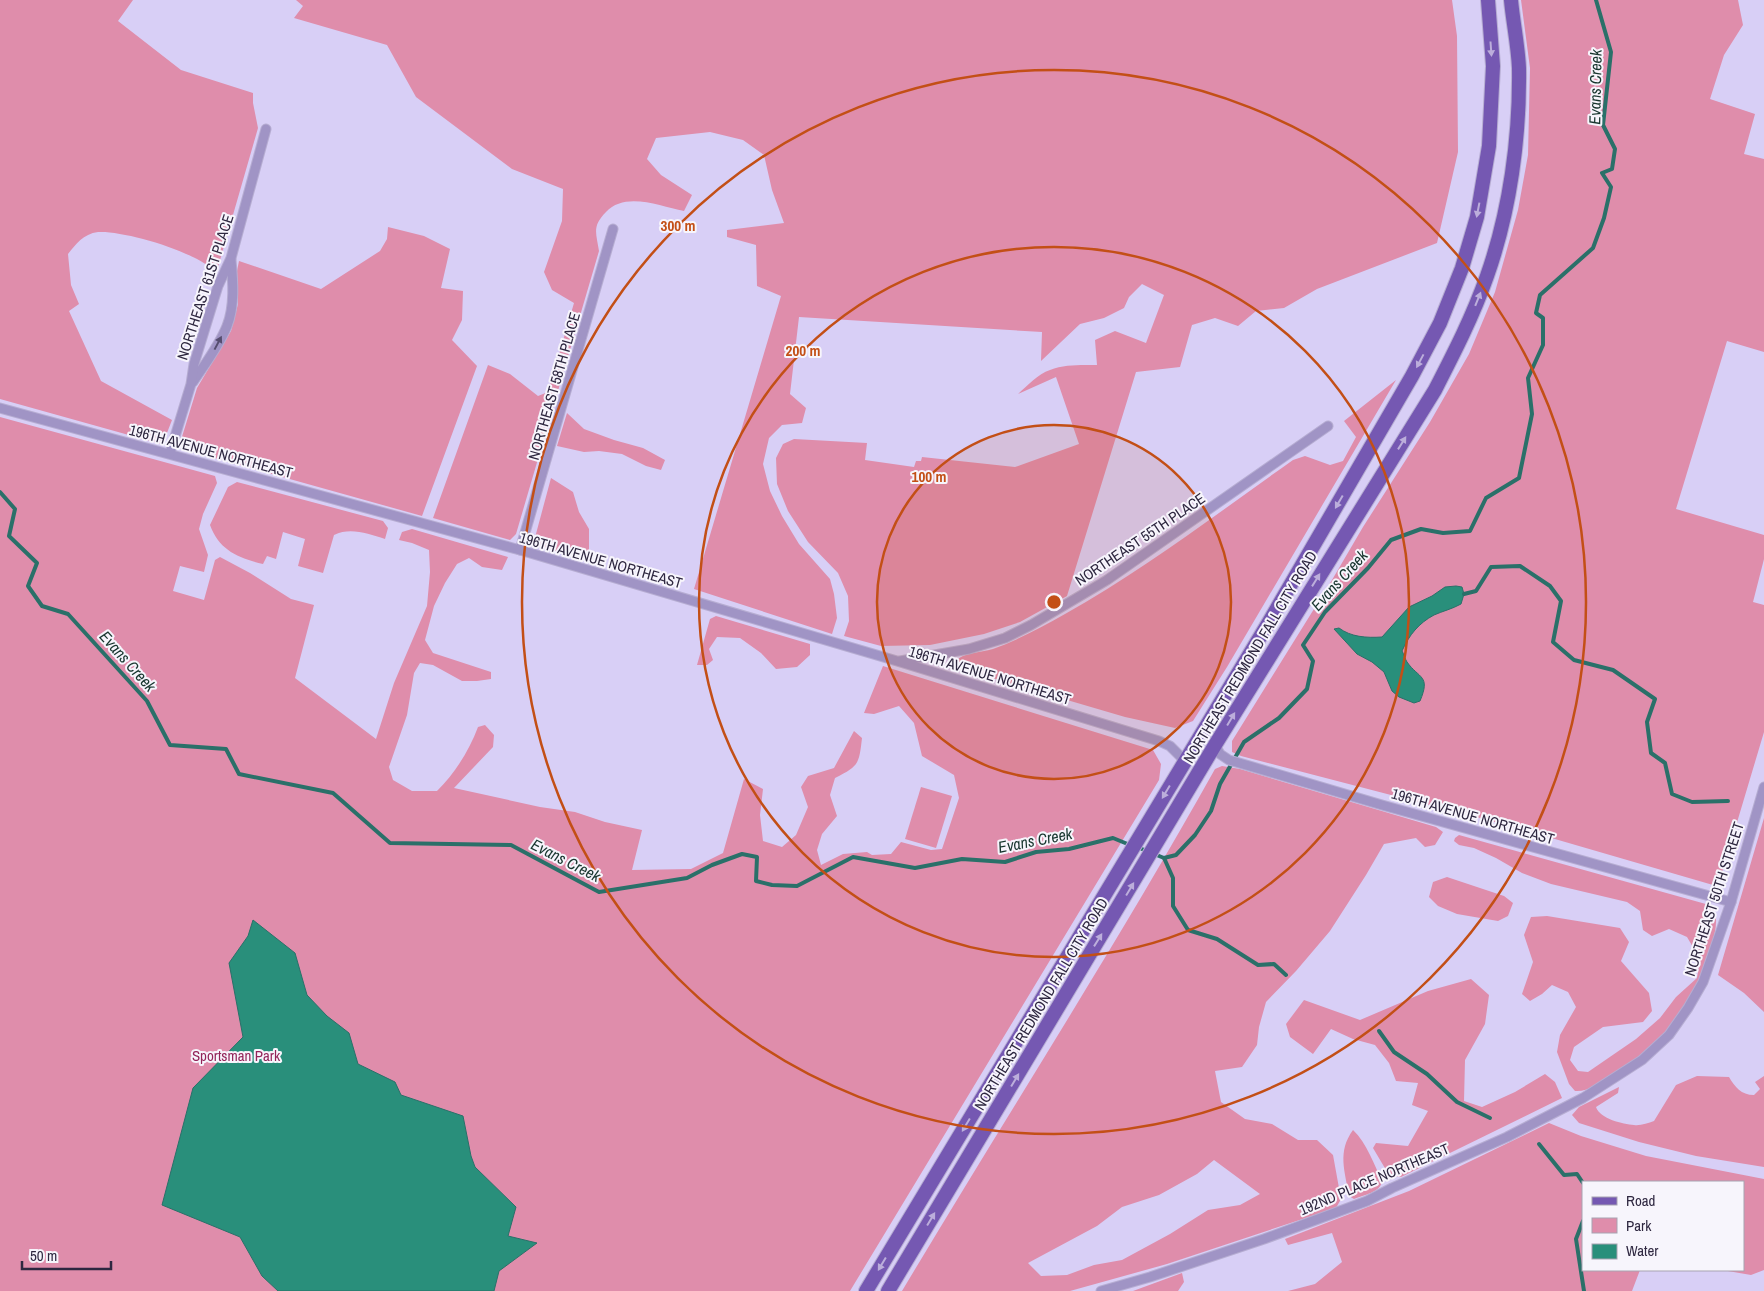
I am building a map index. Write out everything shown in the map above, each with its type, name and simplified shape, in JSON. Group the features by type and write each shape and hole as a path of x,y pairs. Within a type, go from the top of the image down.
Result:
{"main road":[{"name":"NORTHEAST REDMOND FALL CITY ROAD","path":"866,1291 1210,721 1412,376 1440,323 1462,268 1476,217 1489,146 1493,66 1488,0"},
{"name":"NORTHEAST REDMOND FALL CITY ROAD","path":"888,1291 1215,746 1435,390 1464,334 1484,285 1503,224 1515,148 1518,67 1511,0"},
{"path":"1210,721 1210,734 1215,746"},
{"path":"1185,761 1188,791"}],"street":[{"name":"NORTHEAST 61ST PLACE","path":"170,453 191,384 194,364 218,286 231,258 266,129"},
{"name":"NORTHEAST 58TH PLACE","path":"520,550 613,229"},
{"path":"191,384 213,353 228,325 232,302 231,258"},
{"name":"196TH AVENUE NORTHEAST","path":"0,408 520,550 897,661 1159,741 1170,746 1185,761"},
{"name":"NORTHEAST 55TH PLACE","path":"897,661 969,649 1005,638 1031,625 1106,580 1328,426"},
{"name":"196TH AVENUE NORTHEAST","path":"1215,746 1220,754 1229,760 1731,902"},
{"name":"NORTHEAST 50TH STREET","path":"1642,1060 1669,1035 1703,982 1731,902 1764,787"},
{"name":"192ND PLACE NORTHEAST","path":"1101,1291 1185,1266 1367,1201 1507,1137 1582,1098 1642,1060"}],"green space":[{"path":"0,0 133,0 118,21 181,70 253,93 258,128 216,274 196,258 180,251 162,244 110,232 98,232 88,235 80,240 68,254 71,285 79,304 69,311 101,381 172,420 161,444 0,399"},
{"path":"296,0 1452,0 1457,36 1458,152 1437,243 1317,289 1284,308 1256,311 1238,326 1215,318 1192,325 1180,367 1136,372 1067,596 1020,622 984,634 930,645 881,646 844,636 849,621 848,596 838,573 808,542 788,511 777,484 776,458 783,444 794,439 867,443 865,460 914,467 916,461 921,461 922,457 1015,467 1079,444 1056,377 1018,394 1037,377 1050,370 1068,366 1097,365 1095,340 1115,331 1146,343 1164,295 1142,284 1129,297 1124,308 1104,318 1080,324 1041,361 1042,332 799,317 790,394 806,408 802,423 782,425 769,438 763,464 770,491 782,516 799,544 830,579 837,618 832,634 694,589 781,296 757,286 756,245 727,237 727,230 784,223 772,190 764,155 743,140 710,132 656,138 647,159 661,175 692,195 684,211 643,202 623,202 606,212 599,221 596,230 599,251 516,534 510,540 433,518 488,365 510,374 538,396 548,392 574,303 552,290 544,272 562,221 563,189 512,169 416,97 387,45 294,18 303,6"},
{"path":"1521,0 1738,0 1743,25 1724,55 1710,99 1755,114 1744,154 1764,159 1764,352 1727,341 1676,509 1764,535 1764,559 1753,602 1764,605 1764,732 1721,876 1713,885 1510,826 1241,756 1232,752 1232,741 1363,527 1430,422 1469,354 1495,292 1518,210 1528,155 1530,68"},
{"path":"388,227 424,236 450,249 441,288 463,291 462,320 452,340 477,366 422,516 186,450 181,440 197,388 231,331 238,304 237,271 239,261 321,289 380,251 387,239"},
{"path":"1396,380 1227,667 1193,721 1175,728 1125,717 958,668 954,662 962,656 993,649 1021,637 1095,597 1181,540 1293,460 1305,456 1330,465 1343,461 1356,437 1344,421"},
{"path":"567,413 584,429 643,448 665,460 661,470 646,466 622,454 599,451 584,452 557,446"},
{"name":"Sportsman Park","path":"0,417 215,476 217,483 203,514 199,529 208,555 204,572 180,566 173,591 204,600 215,560 220,557 250,573 291,599 314,605 295,678 376,739 394,683 427,606 430,572 429,550 399,540 402,532 412,529 508,557 502,570 482,567 469,558 457,564 445,583 434,606 425,640 433,653 491,672 491,679 462,681 433,665 420,663 414,673 407,715 389,767 393,780 412,791 437,791 461,761 478,727 485,725 494,735 493,747 454,788 540,807 575,812 605,822 642,830 632,870 691,869 723,853 744,779 763,789 760,815 763,841 782,847 796,835 808,807 801,787 808,776 834,768 854,731 862,738 860,754 853,767 835,778 830,795 837,816 822,834 817,850 821,865 843,854 867,852 872,855 891,854 901,842 931,850 942,849 959,798 954,775 922,756 914,723 899,706 874,714 864,713 883,666 1153,750 1161,764 1159,780 850,1291 0,1291"},
{"path":"551,478 573,492 579,512 589,529 589,560 533,545"},
{"path":"237,482 383,521 388,528 385,539 353,531 334,535 323,573 298,566 305,539 283,532 276,559 267,556 263,564 245,559 224,547 210,525 228,487"},
{"path":"716,616 810,644 810,655 797,667 776,669 761,653 740,638 717,637 709,649 713,660 707,665 697,665 710,619"},
{"path":"1222,766 1240,769 1436,827 1443,832 1435,845 1425,847 1416,838 1384,844 1330,931 1296,971 1266,1002 1259,1027 1257,1045 1242,1067 1215,1071 1221,1102 1245,1119 1272,1124 1298,1140 1317,1140 1333,1155 1341,1199 1336,1208 1167,1264 1070,1291 902,1291 1100,966 1215,769","holes":["1214,1160 1260,1194 1240,1205 1208,1210 1170,1234 1122,1260 1094,1265 1067,1275 1041,1276 1028,1263 1097,1226 1122,1207 1159,1195 1197,1174"]},
{"path":"921,787 952,796 936,848 905,839"},
{"path":"1764,818 1764,1012 1744,993 1718,975"},
{"path":"1459,835 1713,906 1716,916 1715,932 1706,964 1699,980 1671,1026 1646,1052 1597,1085 1589,1089 1575,1091 1569,1084 1557,1052 1560,1035 1576,1007 1568,992 1552,985 1530,1001 1522,994 1533,962 1524,935 1531,917 1547,916 1620,928 1629,942 1621,961 1649,993 1652,1011 1643,1022 1603,1027 1574,1047 1570,1060 1578,1071 1588,1072 1636,1039 1660,1018 1676,997 1697,978 1700,959 1687,937 1669,929 1652,936 1643,930 1640,911 1627,902 1551,884 1522,873 1474,848 1459,845 1454,841"},
{"path":"1447,877 1504,896 1513,903 1508,916 1498,921 1457,914 1438,906 1429,897 1433,882"},
{"path":"1471,979 1489,995 1485,1024 1465,1060 1464,1101 1482,1107 1515,1092 1545,1074 1555,1082 1562,1098 1401,1177 1389,1175 1373,1148 1376,1143 1408,1146 1428,1111 1412,1105 1418,1083 1396,1081 1389,1063 1375,1045 1353,1039 1331,1029 1313,1054 1290,1037 1286,1024 1304,1000 1360,1020 1428,991"},
{"path":"1697,1076 1729,1077 1739,1090 1745,1094 1754,1095 1760,1089 1755,1082 1764,1076 1764,1167 1696,1156 1639,1142 1579,1123 1572,1115 1579,1107 1619,1087 1618,1093 1596,1107 1598,1111 1607,1118 1624,1123 1641,1125 1649,1123 1654,1121 1676,1085"},
{"path":"1549,1123 1581,1136 1646,1156 1764,1179 1764,1270 1751,1275 1728,1271 1744,1271 1744,1181 1582,1181 1582,1271 1640,1271 1632,1291 1288,1291 1315,1284 1342,1262 1332,1233 1288,1245 1285,1239 1409,1191"},
{"path":"1353,1130 1366,1148 1382,1181 1379,1188 1354,1199 1349,1196 1344,1170 1345,1146"},
{"path":"1182,1273 1184,1282 1178,1291 1133,1291"}],"water":[{"path":"1445,587 1462,587 1464,594 1461,604 1434,615 1424,622 1411,635 1402,651 1407,662 1424,682 1420,701 1414,703 1399,697 1392,691 1384,672 1372,662 1357,654 1334,629 1339,628 1359,636 1382,637 1409,607 1432,596"},
{"path":"253,920 295,953 307,995 327,1016 349,1033 358,1064 395,1082 401,1095 463,1116 475,1167 516,1207 508,1236 537,1243 499,1271 494,1291 278,1291 262,1276 240,1237 162,1205 193,1088 243,1037 229,963 248,936"}],"waterway":[{"name":"Evans Creek","path":"1137,847 1164,858 1176,855 1195,835 1211,811 1220,784 1244,742 1279,718 1307,689 1313,661 1303,645 1325,612 1368,568 1391,540 1421,529 1443,533 1470,531 1486,498 1519,478 1532,414 1528,378 1543,345 1543,318 1536,313 1540,295 1593,248 1604,218 1611,187 1602,173 1612,169 1615,149 1603,125 1611,52 1596,0"},
{"name":"Evans Creek","path":"0,492 15,509 9,536 37,563 28,586 42,606 68,614 147,701 170,745 226,749 239,774 333,793 390,843 511,845 599,892 687,878 712,865 742,854 757,857 756,881 772,885 797,886 853,857 915,868 962,859 1005,862 1036,852 1069,849 1113,838 1130,845"},
{"path":"1464,594 1476,591 1491,567 1520,566 1550,586 1561,601 1553,642 1574,660 1613,670 1655,699 1647,722 1651,753 1665,763 1672,794 1692,802 1728,801"},
{"path":"1164,858 1173,878 1173,906 1188,930 1217,939 1258,965 1274,964 1286,975"},
{"path":"1379,1031 1394,1052 1427,1074 1457,1102 1490,1118"},
{"path":"1539,1144 1564,1175 1577,1174 1582,1182"},
{"path":"1582,1224 1576,1239 1584,1291"}]}
